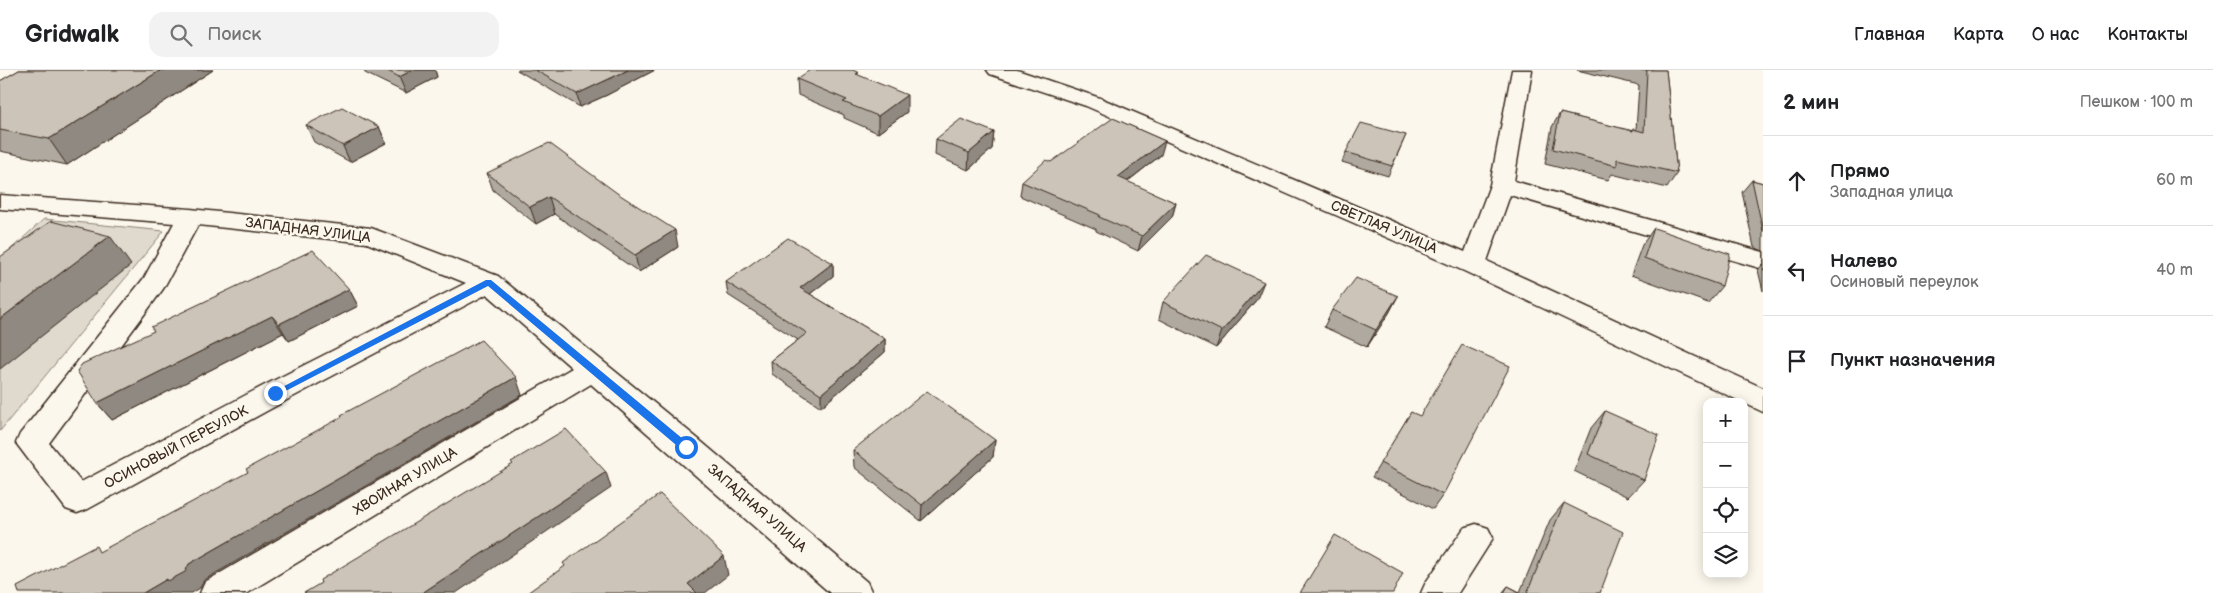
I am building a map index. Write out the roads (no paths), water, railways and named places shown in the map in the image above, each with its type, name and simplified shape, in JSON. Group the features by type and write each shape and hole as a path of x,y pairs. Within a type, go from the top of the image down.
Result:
{"street":[{"name":"СВЕТЛАЯ УЛИЦА","path":"997,70 1093,102 1473,265 1763,401"},
{"path":"1473,265 1502,185 1522,70"},
{"path":"1502,185 1763,261"},
{"name":"ЗАПАДНАЯ УЛИЦА","path":"0,202 190,217 371,236 488,282 593,369 855,593"},
{"name":"ОСИНОВЫЙ ПЕРЕУЛОК","path":"190,217 154,283 31,443 77,500 275,393 488,282"},
{"name":"ХВОЙНАЯ УЛИЦА","path":"218,593 593,369"},
{"path":"1438,593 1476,538"}]}
